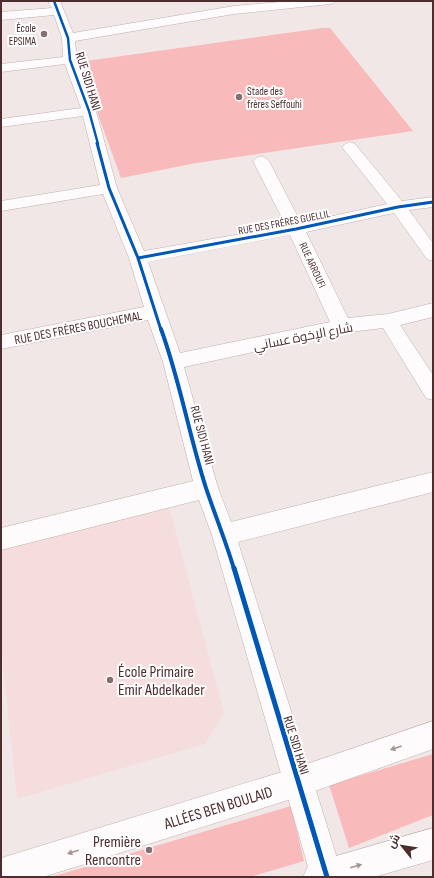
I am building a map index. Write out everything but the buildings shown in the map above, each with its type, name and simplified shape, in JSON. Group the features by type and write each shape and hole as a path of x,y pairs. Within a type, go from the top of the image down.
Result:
{"street":[{"path":"226,1 234,10"},
{"path":"68,38 234,10 330,1"},
{"path":"1,16 57,6"},
{"name":"RUE SIDI HANI","path":"57,6 68,38 70,60 89,111 109,188 138,258 173,362 206,488 224,535 298,782 324,876"},
{"path":"1,68 70,60"},
{"path":"1,123 89,111"},
{"path":"350,148 398,207 433,255"},
{"name":"RUE ARROUFI","path":"261,161 342,326"},
{"path":"1,206 109,188"},
{"name":"RUE DES FRÉRES GUELLIL","path":"138,258 296,230 398,207 433,202"},
{"name":"شارع الإخوة عساني","path":"173,362 342,326 388,320 433,310"},
{"name":"RUE DES FRÈRES BOUCHEMAL","path":"1,342 155,312"},
{"path":"388,320 433,392"},
{"path":"224,535 433,482"},
{"path":"1,539 206,488"},
{"name":"ALLÉES BEN BOULAID","path":"1,874 298,782 433,735"},
{"path":"324,876 433,844"}],"shaded area":[{"name":"Stade des frères Seffouhi","path":"330,28 413,131 196,163 121,178 79,62"},
{"name":"École Primaire Emir Abdelkader","path":"167,499 224,713 205,744 17,799 1,647 1,539"},
{"path":"433,754 433,815 349,848 329,785"},
{"path":"291,806 304,861 250,877 51,877"}],"cycle path":[{"path":"54,1 68,38 70,60 89,111 109,188 138,258 173,362 206,488 224,535 327,877"},
{"path":"138,258 296,229 398,207 433,202"}],"place":[{"name":"École EPSIMA","path":"44,34"},
{"name":"Stade des frères Seffouhi","path":"239,97"},
{"name":"École Primaire Emir Abdelkader","path":"110,680"},
{"name":"Première Rencontre","path":"149,850"}]}
